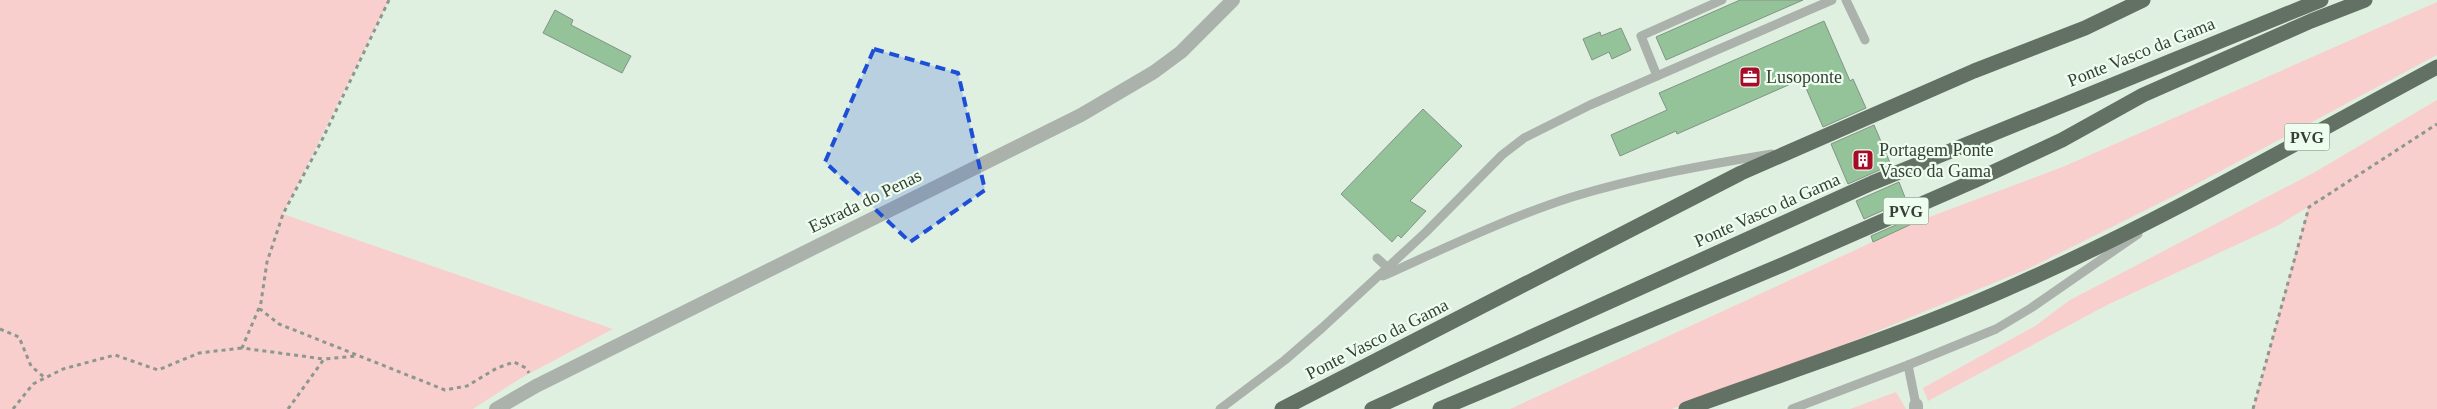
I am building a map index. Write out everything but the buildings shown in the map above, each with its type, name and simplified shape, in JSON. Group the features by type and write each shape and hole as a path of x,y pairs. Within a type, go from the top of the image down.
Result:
{"highway":[{"name":"Ponte Vasco da Gama","path":"1282,409 1672,207 1792,151 1974,71 2085,28 2143,0"},
{"name":"Ponte Vasco da Gama","path":"1372,409 1872,183 2321,0"},
{"name":"PVG","path":"1440,409 1774,269 1974,181 2062,140 2127,103 2286,32 2365,0"},
{"name":"PVG","path":"1686,409 1957,311 2023,282 2181,204 2437,67"}],"street":[{"name":"Estrada do Penas","path":"496,409 536,386 1081,115 1154,72 1181,52 1233,0"}],"lane":[{"path":"1657,76 1641,36 1722,0"},
{"path":"1220,409 1285,360 1376,279 1502,155 1524,138 1557,119 1832,0"},
{"path":"1846,0 1865,40"},
{"path":"1376,279 1502,224 1571,198 1671,170 1792,151"},
{"path":"1792,409 1908,365 2008,323 2181,204"},
{"path":"1377,258 1388,268"},
{"path":"1908,365 1916,407"}],"path":[{"path":"242,348 260,305 267,262 283,214 321,142 390,0"},
{"path":"2253,409 2309,207 2437,124"},
{"path":"260,305 260,309 279,324 446,390 467,386 497,368 514,362 526,368 536,386"},
{"path":"0,329 19,337 31,366 45,378"},
{"path":"13,409 33,384 63,369 115,356 158,370 199,353 242,348 324,359 359,356"},
{"path":"288,409 324,359"}],"highlighted area":[{"path":"874,49 958,73 985,190 910,242 825,162"}],"shaded area":[{"path":"0,0 389,0 283,214 613,329 521,378 473,409 0,409"},
{"path":"2437,2 2437,55 2176,195 2030,268 1800,363 1672,409 1510,409 1916,222 2065,166"},
{"path":"2437,100 2437,409 2253,409 2308,207 2277,226 2107,305 1928,401 1923,388 2035,326 2070,300 2315,172"},
{"path":"1896,392 1906,409 1850,409"}],"place":[{"name":"Lusoponte","path":"1750,77"},
{"name":"Portagem Ponte Vasco da Gama","path":"1863,160"}]}
